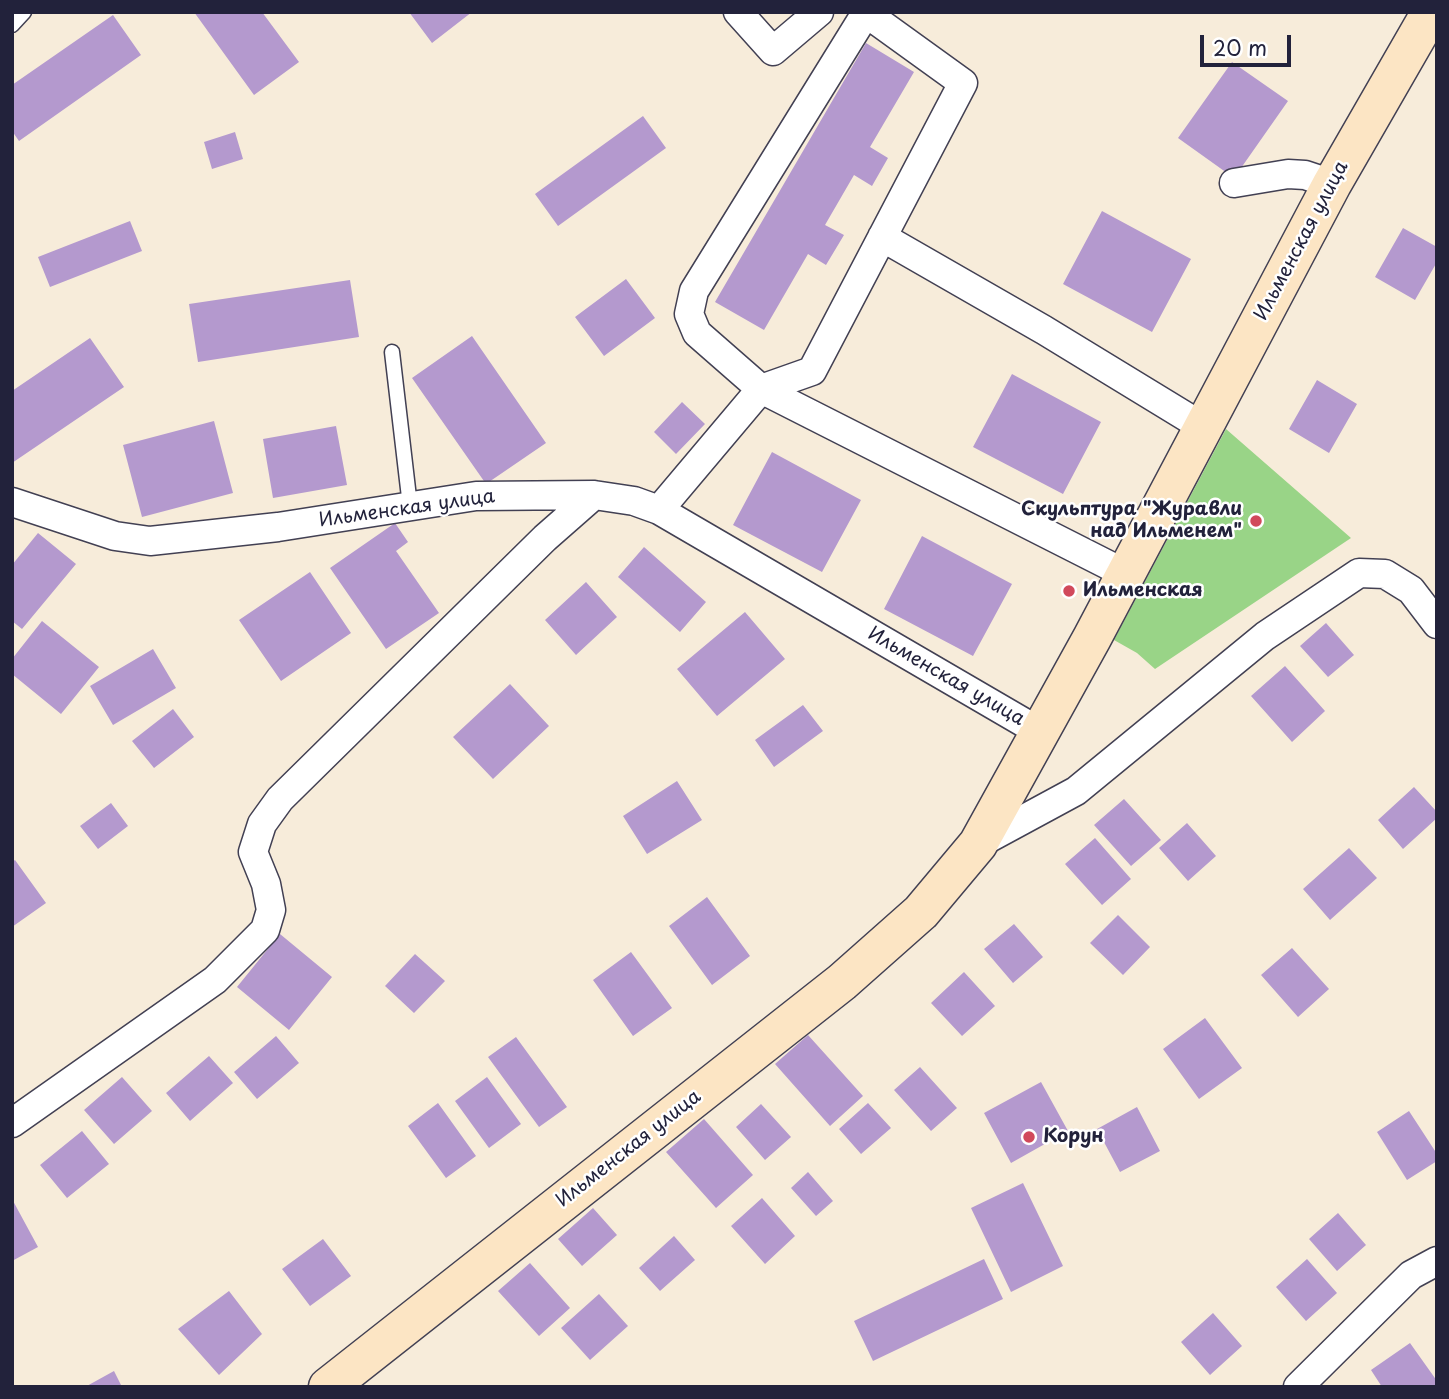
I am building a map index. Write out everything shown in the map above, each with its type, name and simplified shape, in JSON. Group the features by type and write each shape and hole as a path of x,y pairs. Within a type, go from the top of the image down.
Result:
{"main road":[{"name":"Ильменская улица","path":"328,1387 842,982 921,912 978,844 1332,184 1430,12"}],"street":[{"path":"738,12 773,51 819,12"},
{"path":"659,510 761,389 812,371 963,83 866,12 694,291 689,314 697,333 761,389 1124,573"},
{"path":"1234,183 1305,174 1332,184"},
{"path":"882,237 1044,330 1203,427"},
{"path":"12,1123 215,980 265,930 271,910 266,884 253,852 262,824 280,799 545,538 594,495"},
{"name":"Ильменская улица","path":"12,502 115,536 150,541 278,527 476,496 594,495 634,501 659,510 1040,732"},
{"path":"978,844 1076,790 1265,636 1359,573 1385,574 1411,590 1437,624"},
{"path":"1298,1387 1411,1275 1437,1261"}],"lane":[{"path":"12,25 24,12"},
{"path":"392,352 410,506"}],"green space":[{"path":"1226,429 1351,538 1155,669 1137,653 1114,640"}],"building":[{"path":"194,12 262,12 299,62 254,95"},
{"path":"409,12 472,12 432,43"},
{"path":"113,15 141,55 19,141 12,131 12,85"},
{"path":"866,43 914,72 870,147 888,158 872,186 854,175 825,225 844,235 826,265 808,254 764,330 715,302"},
{"path":"1232,62 1288,101 1234,178 1178,138"},
{"path":"643,116 666,148 558,226 535,194"},
{"path":"235,132 243,159 212,169 204,142"},
{"path":"1102,211 1191,259 1152,332 1063,284"},
{"path":"130,221 142,251 50,287 38,257"},
{"path":"1403,228 1437,247 1437,262 1415,300 1375,277"},
{"path":"626,279 655,318 604,356 575,317"},
{"path":"350,280 359,337 198,362 189,304"},
{"path":"472,336 546,443 486,484 412,378"},
{"path":"90,338 124,387 12,463 12,391"},
{"path":"1012,374 1101,422 1063,494 973,447"},
{"path":"1317,380 1357,404 1329,453 1289,429"},
{"path":"682,402 705,424 676,454 654,432"},
{"path":"214,421 233,493 142,517 123,445"},
{"path":"336,426 347,485 273,498 263,439"},
{"path":"772,452 861,500 822,572 733,525"},
{"path":"395,523 408,542 396,551 439,613 386,649 330,568"},
{"path":"38,533 76,564 22,629 12,621 12,565"},
{"path":"922,536 1012,584 973,656 884,609"},
{"path":"644,547 706,602 680,632 618,577"},
{"path":"310,572 351,633 281,681 239,620"},
{"path":"586,582 617,617 576,655 545,620"},
{"path":"745,612 785,659 717,716 677,669"},
{"path":"42,621 99,667 61,714 12,674 12,659"},
{"path":"1326,623 1354,655 1328,677 1300,646"},
{"path":"153,649 176,688 113,725 90,686"},
{"path":"1285,666 1325,711 1292,742 1251,696"},
{"path":"510,684 549,726 493,779 453,737"},
{"path":"803,705 823,731 774,767 755,740"},
{"path":"173,709 194,737 154,768 132,741"},
{"path":"677,781 702,820 647,854 623,816"},
{"path":"1414,787 1437,812 1437,818 1403,849 1378,820"},
{"path":"1124,799 1161,840 1131,866 1094,825"},
{"path":"111,803 128,826 98,849 80,826"},
{"path":"1187,823 1216,856 1188,881 1159,848"},
{"path":"1095,838 1131,879 1102,905 1065,864"},
{"path":"1349,848 1377,878 1330,920 1303,889"},
{"path":"15,860 46,903 12,927 12,862"},
{"path":"707,897 750,956 712,985 669,926"},
{"path":"1118,915 1150,947 1123,975 1090,943"},
{"path":"1014,924 1043,957 1013,983 984,949"},
{"path":"280,934 332,977 289,1030 237,987"},
{"path":"1292,948 1329,989 1298,1017 1261,975"},
{"path":"631,952 672,1008 633,1036 593,980"},
{"path":"415,954 445,981 414,1013 385,986"},
{"path":"964,972 995,1006 962,1036 931,1003"},
{"path":"1205,1018 1242,1068 1199,1099 1163,1049"},
{"path":"808,1035 863,1096 830,1126 775,1064"},
{"path":"276,1036 299,1063 257,1099 234,1072"},
{"path":"516,1037 567,1107 539,1127 488,1057"},
{"path":"209,1056 233,1083 190,1121 166,1093"},
{"path":"920,1067 957,1108 931,1131 894,1090"},
{"path":"122,1077 152,1111 114,1144 84,1110"},
{"path":"487,1077 521,1124 489,1148 455,1101"},
{"path":"1041,1082 1068,1131 1011,1163 984,1113"},
{"path":"438,1103 476,1156 446,1178 408,1126"},
{"path":"868,1103 891,1128 861,1154 839,1129"},
{"path":"761,1104 791,1137 765,1160 736,1127"},
{"path":"1137,1107 1160,1151 1120,1172 1097,1129"},
{"path":"1409,1111 1437,1154 1437,1161 1407,1180 1377,1132"},
{"path":"704,1119 753,1175 716,1208 666,1152"},
{"path":"82,1131 109,1164 67,1198 40,1165"},
{"path":"808,1172 833,1201 816,1216 791,1188"},
{"path":"1023,1183 1063,1266 1011,1292 971,1208"},
{"path":"762,1198 795,1236 765,1264 731,1226"},
{"path":"12,1199 38,1247 12,1261"},
{"path":"593,1208 617,1235 582,1266 558,1239"},
{"path":"1338,1213 1366,1245 1337,1271 1309,1239"},
{"path":"674,1236 695,1260 660,1291 639,1268"},
{"path":"323,1239 351,1276 310,1306 282,1269"},
{"path":"984,1259 1003,1299 873,1361 854,1321"},
{"path":"1307,1259 1337,1293 1306,1321 1276,1287"},
{"path":"530,1263 570,1308 539,1336 498,1291"},
{"path":"229,1291 262,1334 219,1375 178,1329"},
{"path":"599,1294 628,1326 590,1360 561,1328"},
{"path":"1213,1313 1242,1346 1210,1375 1181,1342"},
{"path":"1410,1343 1437,1381 1437,1387 1382,1387 1371,1370"},
{"path":"114,1371 122,1387 85,1387"}],"place":[{"name":"Скульптура \"Журавли над Ильменем\"","path":"1256,521"},
{"name":"Ильменская","path":"1069,591"},
{"name":"Корун","path":"1029,1137"}]}
